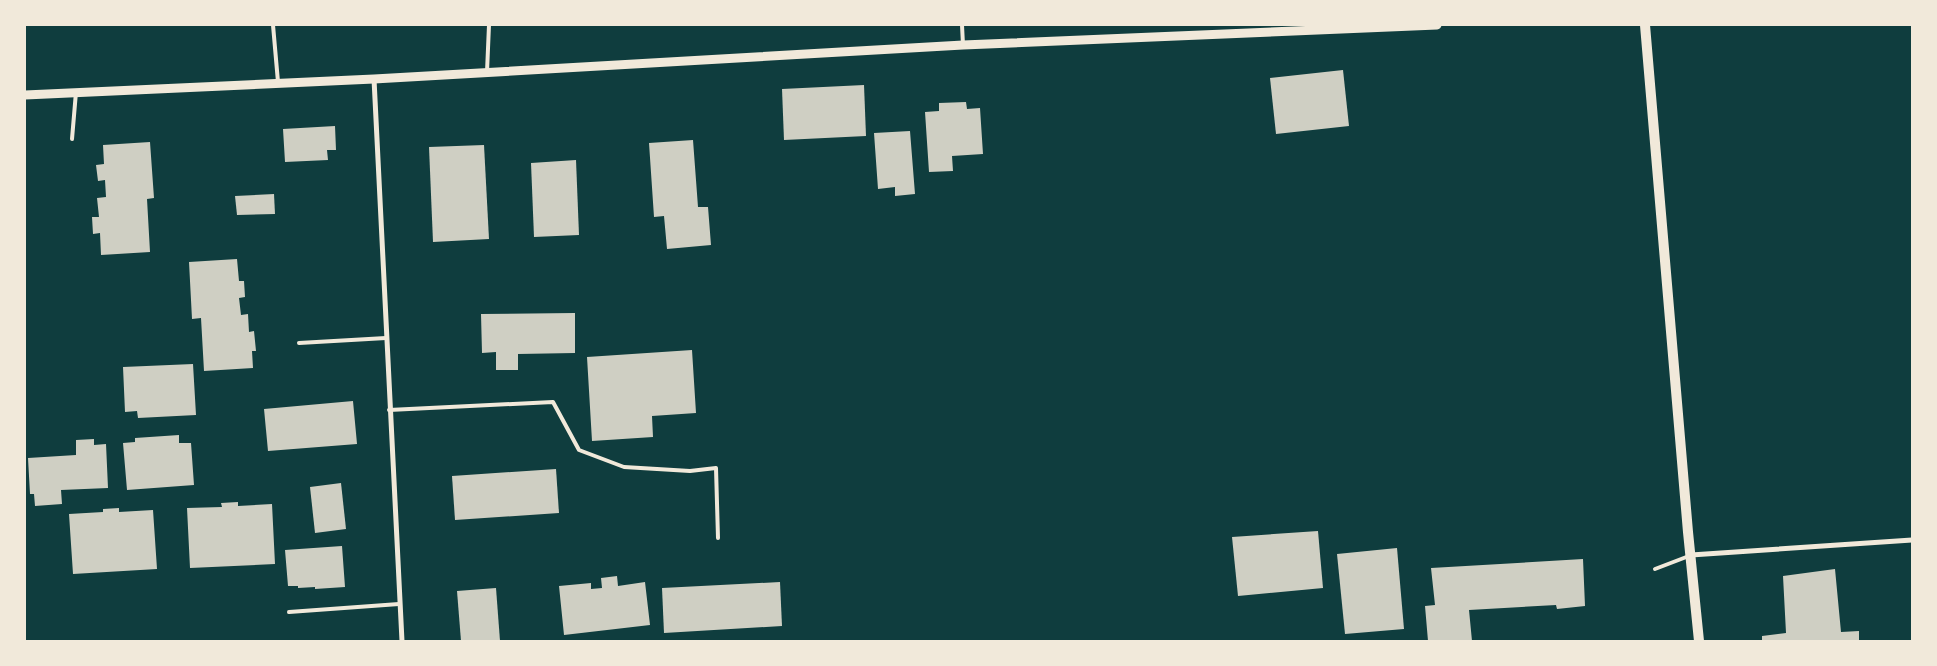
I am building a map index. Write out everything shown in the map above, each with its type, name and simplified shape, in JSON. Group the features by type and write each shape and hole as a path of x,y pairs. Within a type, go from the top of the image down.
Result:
{"main road":[{"path":"1645,25 1700,641"}],"street":[{"path":"25,95 374,79 963,45 1437,25"},
{"path":"374,79 402,641"},
{"path":"1691,555 1912,540"}],"lane":[{"path":"273,25 279,83"},
{"path":"487,72 489,25"},
{"path":"962,25 963,45"},
{"path":"72,139 76,92"},
{"path":"299,343 386,338"},
{"path":"389,410 553,402 579,450 624,467 690,471 716,468 718,538"},
{"path":"1655,570 1691,555"},
{"path":"289,612 399,604"}],"building":[{"path":"1343,70 1349,126 1276,134 1270,78"},
{"path":"864,85 866,136 784,140 782,89"},
{"path":"966,102 967,109 980,108 983,154 952,156 953,171 929,172 925,112 939,111 939,103"},
{"path":"335,126 336,150 327,150 328,160 285,162 283,129"},
{"path":"910,131 915,194 895,196 895,187 878,189 874,133"},
{"path":"693,140 698,207 708,207 711,245 667,249 664,216 654,217 649,143"},
{"path":"150,142 154,198 147,199 150,252 101,255 100,233 93,234 92,217 99,217 97,198 106,197 105,180 98,181 96,165 104,164 103,145"},
{"path":"484,145 489,239 433,242 429,147"},
{"path":"576,160 579,235 534,237 531,163"},
{"path":"274,194 275,214 237,215 235,196"},
{"path":"237,259 239,281 244,281 245,297 239,298 241,315 248,314 249,332 254,331 256,351 252,351 253,368 204,371 201,318 192,319 189,262"},
{"path":"575,313 575,353 518,354 518,370 496,370 496,352 482,353 481,314"},
{"path":"692,350 696,413 652,416 653,437 592,441 587,357"},
{"path":"193,364 196,415 138,418 137,411 125,412 123,367"},
{"path":"353,401 357,444 268,451 264,409"},
{"path":"179,435 179,443 191,443 194,485 127,490 123,443 135,442 135,438"},
{"path":"94,439 94,445 106,444 108,488 61,490 62,504 35,506 34,494 30,494 28,458 76,455 76,440"},
{"path":"556,469 559,513 455,520 452,476"},
{"path":"341,483 346,529 315,533 310,487"},
{"path":"238,502 238,506 272,504 275,564 190,568 187,508 222,507 221,503"},
{"path":"119,508 119,512 153,510 157,569 73,574 69,514 103,512 103,509"},
{"path":"1318,531 1323,588 1238,596 1232,537"},
{"path":"342,546 345,587 315,589 315,587 298,588 298,586 288,586 285,550"},
{"path":"1397,548 1404,629 1345,634 1337,554"},
{"path":"1583,559 1585,606 1557,609 1556,605 1469,610 1472,641 1428,641 1425,606 1435,605 1431,568"},
{"path":"1835,569 1841,632 1859,631 1859,641 1762,641 1762,636 1786,633 1783,576"},
{"path":"617,576 618,586 645,582 650,625 564,635 559,586 591,583 591,589 602,588 601,578"},
{"path":"780,582 782,626 664,633 662,588"},
{"path":"496,588 500,641 461,641 457,591"}]}
